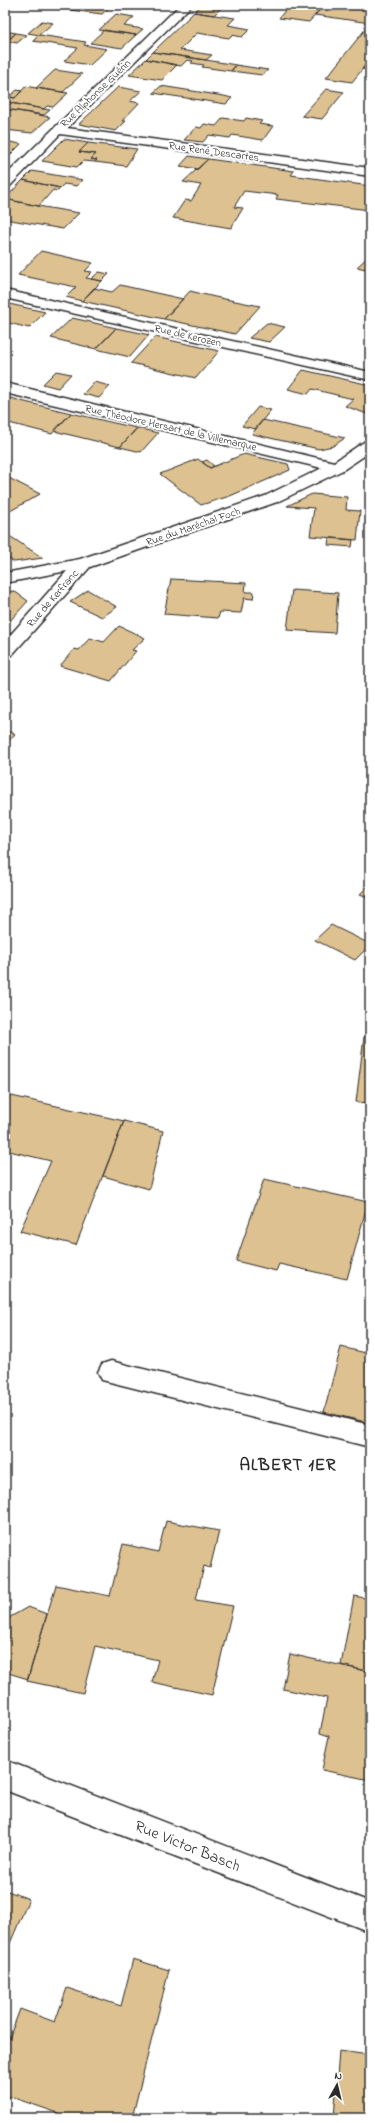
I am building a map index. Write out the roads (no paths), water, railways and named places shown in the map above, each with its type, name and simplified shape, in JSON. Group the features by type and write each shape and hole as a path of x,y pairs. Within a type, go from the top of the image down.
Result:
{"street":[{"name":"Rue Alphonse Guérin","path":"5,183 57,130 186,5"},
{"name":"Rue René Descartes","path":"57,130 370,172"},
{"name":"Rue de Kerozen","path":"5,294 370,376"},
{"name":"Rue Théodore Hersart de la Villemarque","path":"5,388 336,467"},
{"name":"Rue du Maréchal Foch","path":"5,578 84,563 271,499 336,467 370,445"},
{"name":"Rue de Kerfranc","path":"5,652 84,563"},
{"path":"111,1372 370,1436"},
{"name":"Rue Victor Basch","path":"5,1775 370,1917"}],"district":[{"name":"ALBERT 1ER","path":"288,1464"}]}
